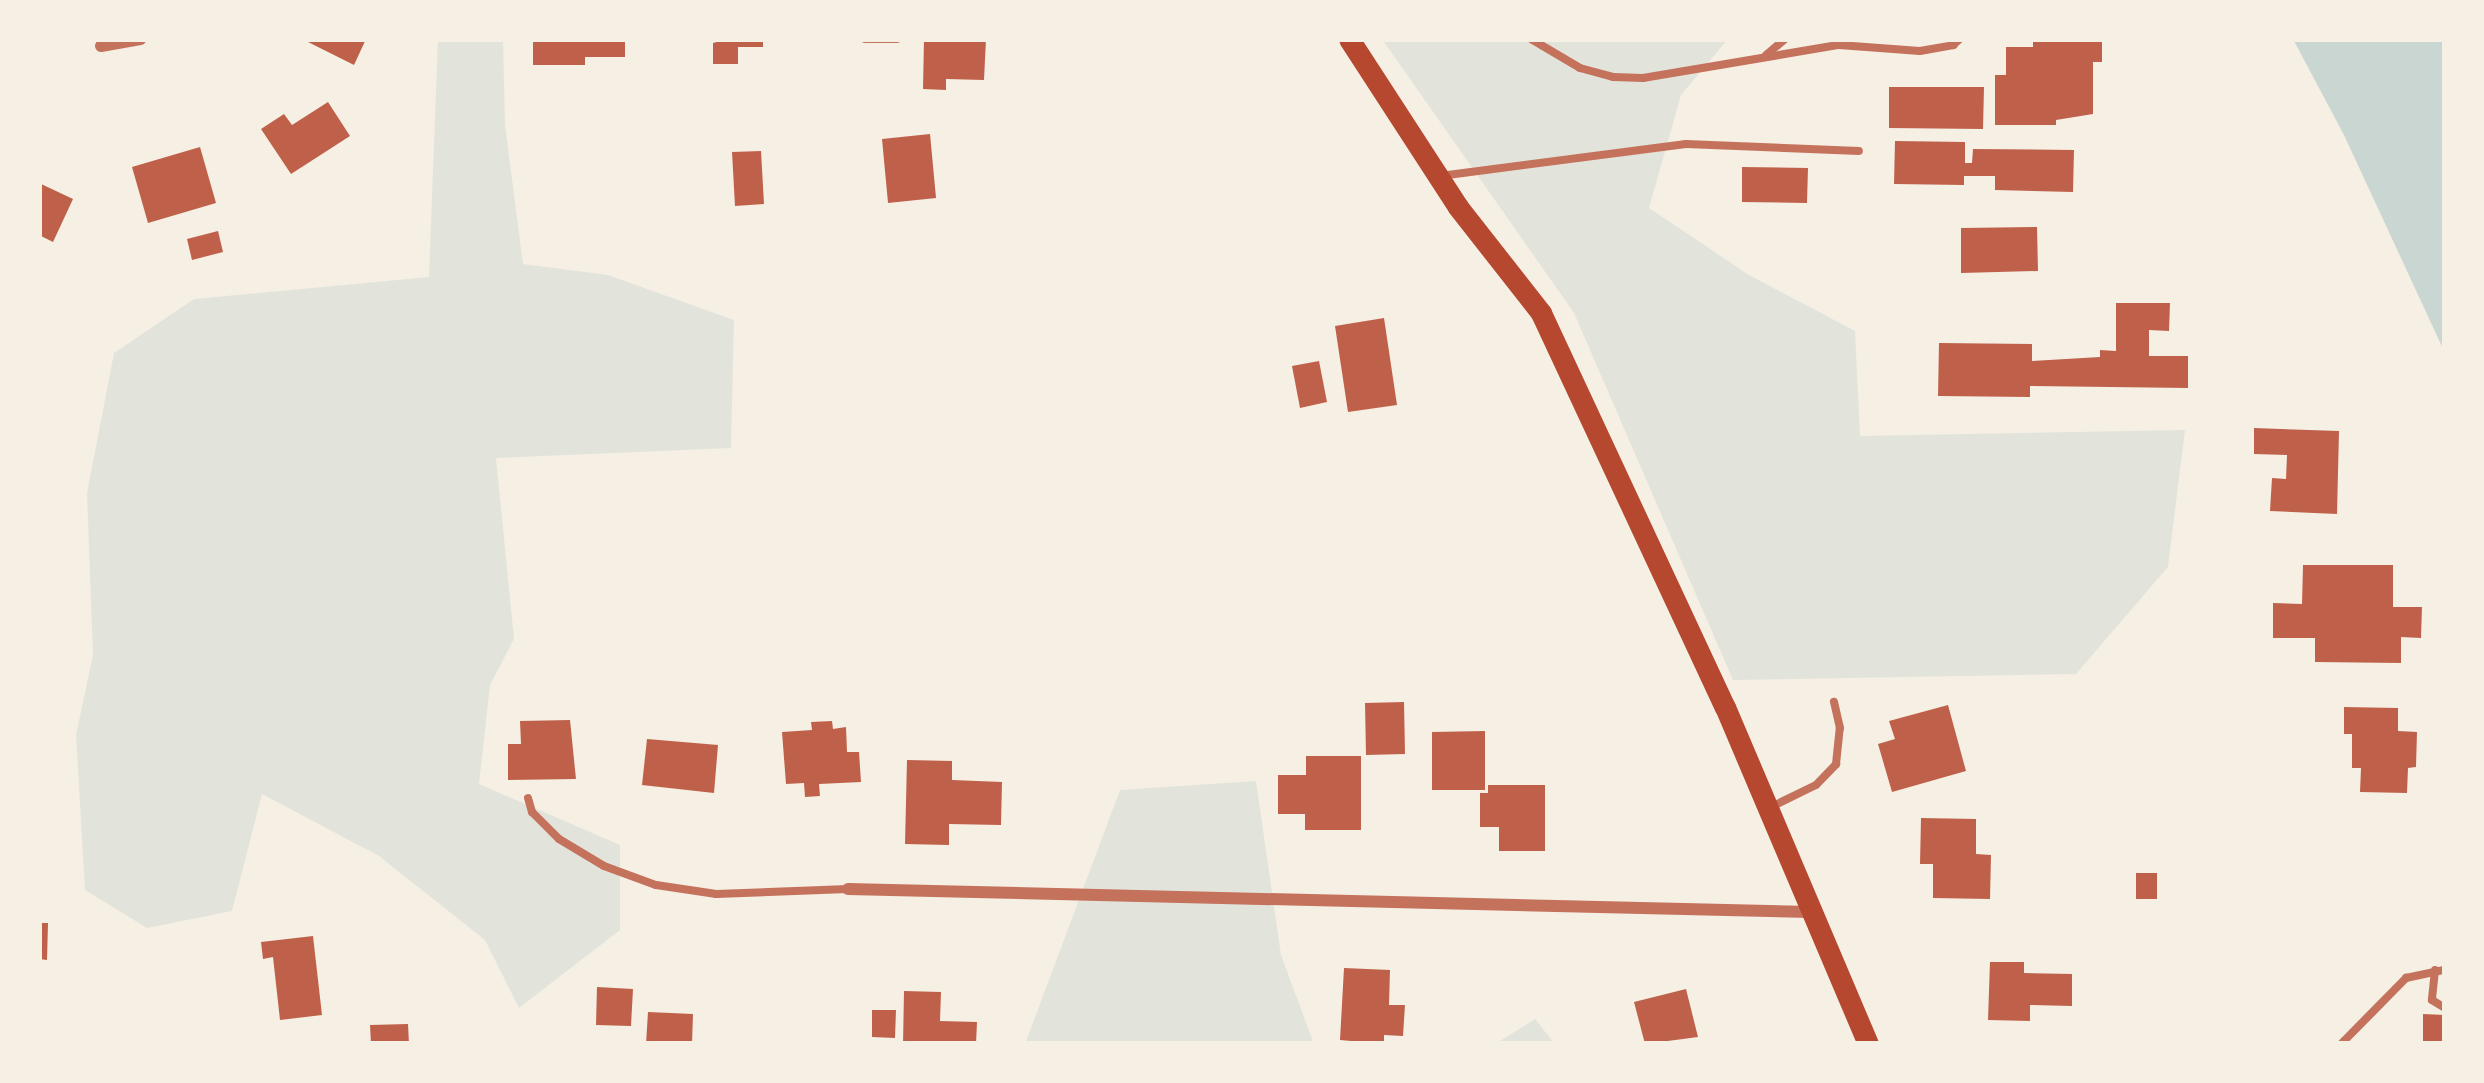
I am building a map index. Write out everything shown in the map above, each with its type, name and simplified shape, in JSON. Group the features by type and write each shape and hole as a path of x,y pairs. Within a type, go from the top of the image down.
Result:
{"main road":[{"path":"1349,39 1438,176 1541,313 1767,809 1868,1044"}],"street":[{"path":"101,46 140,39"},
{"path":"848,889 1810,912"}],"lane":[{"path":"865,39 897,39"},
{"path":"1531,39 1580,68 1613,77 1692,74 1839,45 1920,51 1960,39"},
{"path":"1765,56 1785,39"},
{"path":"1438,176 1685,144 1752,142 1859,151"},
{"path":"1767,809 1816,784 1836,764 1840,743 1834,702"},
{"path":"528,798 532,812 559,839 604,866 656,885 716,894 848,889"},
{"path":"2342,1044 2406,978 2440,970 2432,1000 2445,1008"}],"shaded area":[{"path":"438,39 503,39 505,125 523,264 608,275 734,320 731,448 496,458 514,639 490,685 479,784 620,845 620,930 519,1008 485,940 379,856 262,794 232,911 147,928 85,890 76,735 93,655 87,493 114,353 194,299 429,277"},
{"path":"1382,39 1728,39 1681,95 1649,208 1749,275 1855,331 1860,436 2185,430 2168,567 2076,674 1733,680 1574,313"},
{"path":"2293,39 2445,39 2445,353 2344,135"},
{"path":"1256,781 1281,955 1314,1044 1025,1044 1120,790"},
{"path":"1535,1019 1555,1044 1495,1044"}],"building":[{"path":"302,39 366,39 354,65"},
{"path":"533,39 625,39 625,57 585,57 585,65 533,65"},
{"path":"763,39 763,47 738,47 738,64 713,64 713,43"},
{"path":"924,39 986,39 984,80 946,79 946,90 923,89"},
{"path":"2033,39 2102,39 2102,62 2093,62 2093,114 2056,120 2056,125 1995,125 1995,75 2006,75 2006,47 2033,47"},
{"path":"1889,87 1984,87 1983,129 1889,128"},
{"path":"328,102 350,136 291,174 261,129 284,114 292,125"},
{"path":"930,134 936,198 888,203 882,139"},
{"path":"1895,141 1965,142 1965,163 1972,163 1973,149 2074,150 2073,192 1995,190 1995,176 1964,176 1964,185 1894,184"},
{"path":"200,147 216,203 148,223 132,167"},
{"path":"761,151 764,204 735,206 732,152"},
{"path":"1742,167 1808,168 1807,203 1742,202"},
{"path":"39,183 73,199 53,242 39,235"},
{"path":"2037,227 2038,271 1961,273 1961,228"},
{"path":"218,231 223,252 192,260 187,239"},
{"path":"2116,303 2170,303 2169,331 2149,330 2149,356 2188,356 2188,388 2030,386 2030,397 1938,396 1939,343 2032,344 2032,361 2100,357 2100,350 2116,351"},
{"path":"1384,318 1397,405 1348,412 1335,326"},
{"path":"1319,361 1327,402 1300,408 1292,366"},
{"path":"2254,428 2339,431 2337,514 2270,511 2272,478 2286,479 2287,455 2254,454"},
{"path":"2303,565 2393,565 2393,607 2422,607 2421,638 2401,637 2401,663 2315,662 2315,638 2273,638 2273,603 2302,604"},
{"path":"1404,702 1405,754 1366,755 1365,703"},
{"path":"1948,705 1966,771 1892,792 1878,744 1895,739 1889,721"},
{"path":"2344,707 2398,708 2398,731 2417,732 2416,767 2408,768 2407,793 2360,792 2361,768 2352,768 2352,734 2344,734"},
{"path":"570,720 576,779 508,780 508,744 521,744 520,721"},
{"path":"832,721 833,729 846,727 847,752 859,752 861,782 819,784 820,796 805,797 804,783 786,784 782,732 812,730 811,722"},
{"path":"1485,731 1485,790 1432,790 1432,732"},
{"path":"647,739 718,745 714,793 642,785"},
{"path":"1306,756 1361,756 1361,830 1305,830 1305,814 1278,814 1278,775 1306,775"},
{"path":"907,760 952,761 952,780 1002,782 1001,825 949,824 949,845 905,844"},
{"path":"1488,785 1545,785 1545,851 1499,851 1499,827 1480,827 1480,793 1488,793"},
{"path":"1921,818 1976,819 1976,854 1991,855 1990,899 1933,898 1933,864 1920,864"},
{"path":"2136,873 2157,873 2157,899 2136,899"},
{"path":"39,923 48,923 47,960 39,959"},
{"path":"313,936 322,1015 280,1020 273,957 263,959 261,942"},
{"path":"1990,962 2024,962 2024,973 2072,974 2072,1006 2030,1005 2030,1021 1988,1020"},
{"path":"1344,968 1390,970 1389,1005 1405,1005 1403,1036 1384,1035 1384,1044 1340,1040"},
{"path":"597,987 633,989 631,1026 596,1025"},
{"path":"1686,989 1698,1037 1645,1044 1634,1002"},
{"path":"904,991 941,992 940,1021 977,1022 976,1044 903,1044"},
{"path":"872,1010 896,1010 895,1038 872,1037"},
{"path":"648,1012 693,1014 692,1044 646,1044"},
{"path":"2423,1014 2445,1015 2445,1044 2423,1044"},
{"path":"408,1024 409,1044 371,1044 370,1025"}]}
